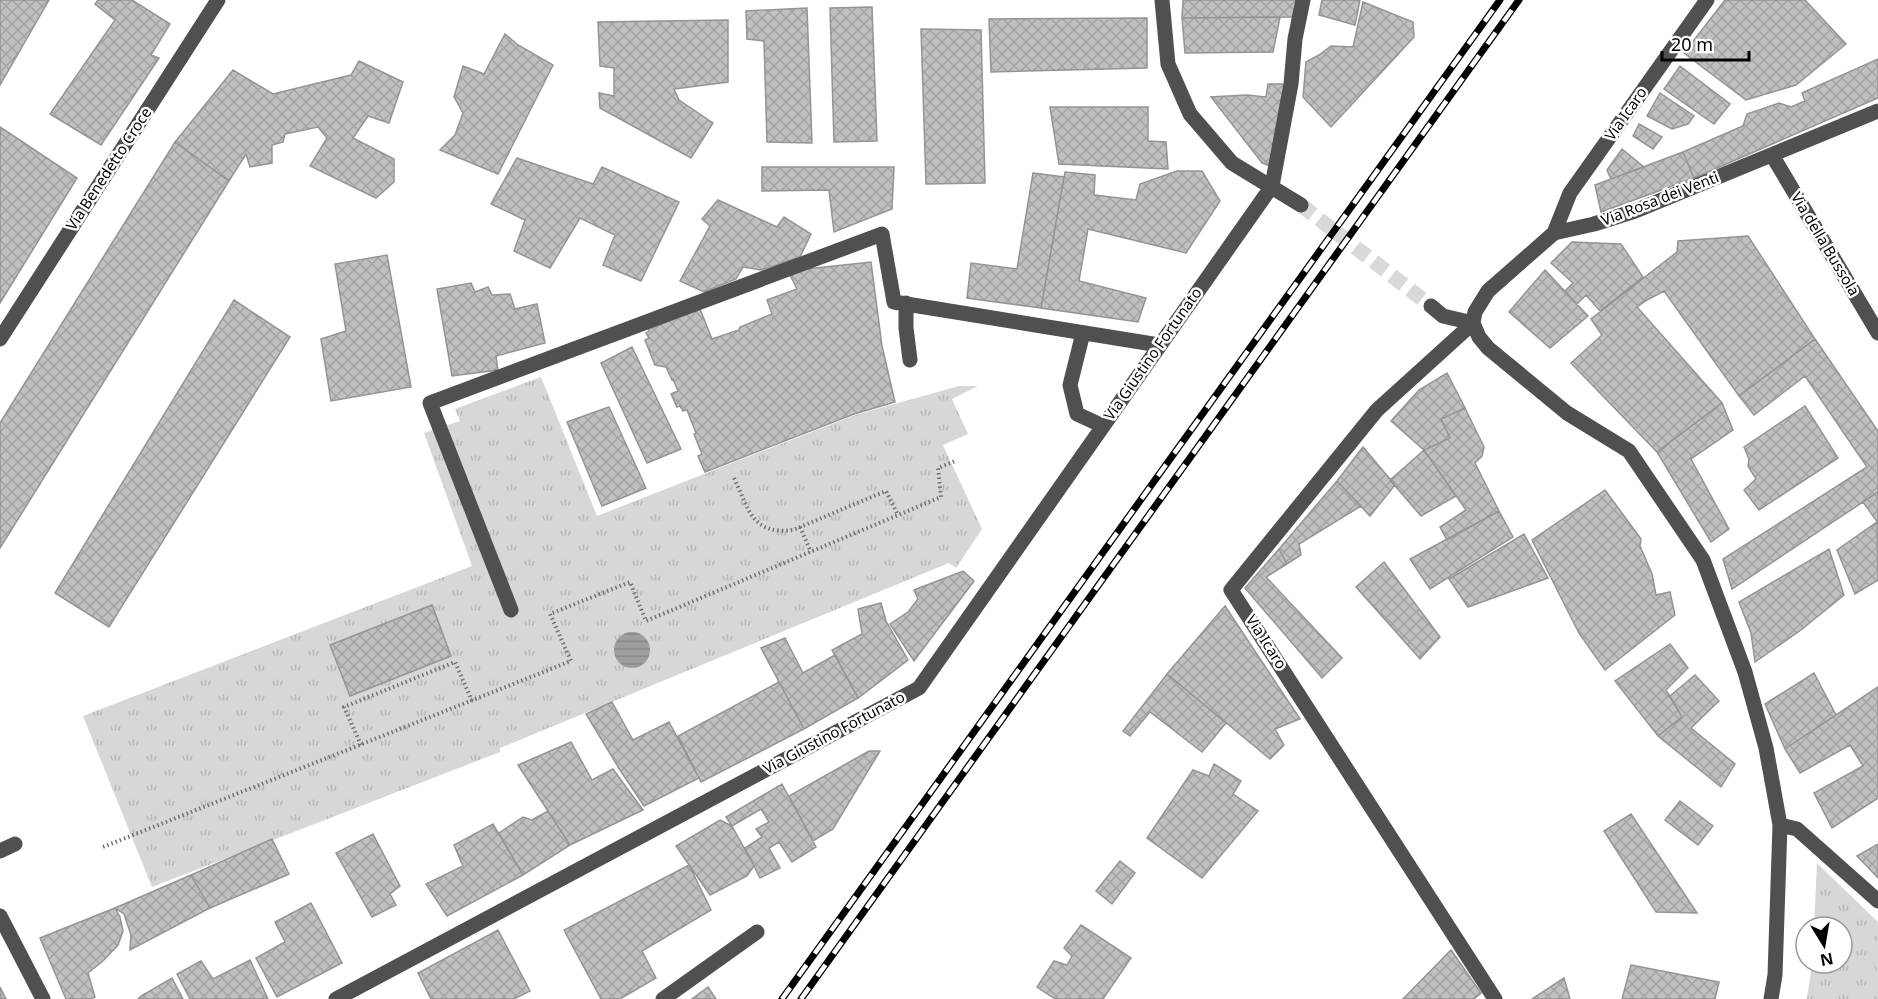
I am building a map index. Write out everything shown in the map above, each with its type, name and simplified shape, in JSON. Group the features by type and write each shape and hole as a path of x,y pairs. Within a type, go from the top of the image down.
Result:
{"street":[{"name":"Via Benedetto Croce","path":"0,339 218,0"},
{"path":"1162,0 1168,64 1190,114 1232,163 1301,205"},
{"path":"1272,186 1291,84 1295,39 1303,0"},
{"name":"Via Icaro","path":"1554,233 1570,193 1707,0"},
{"name":"Via Rosa dei Venti","path":"1473,322 1475,312 1488,291 1554,233 1635,211 1878,111"},
{"name":"Via della Bussola","path":"1772,155 1878,333"},
{"name":"Via Giustino Fortunato","path":"336,999 919,688 1272,186"},
{"path":"511,610 430,403 882,234 894,302 1159,345"},
{"path":"906,303 910,360"},
{"path":"1431,306 1443,316 1473,322 1479,337 1488,348 1558,406 1629,450 1703,560 1746,672 1766,747 1780,825 1775,975 1771,999"},
{"name":"Via Icaro","path":"1473,322 1377,410 1232,590 1495,999"},
{"path":"1083,333 1070,385 1077,414 1103,426"},
{"path":"1780,825 1797,829 1878,901"},
{"path":"0,851 15,844"},
{"path":"0,916 43,999"},
{"path":"663,999 757,932"}],"path":[{"path":"103,847 571,661 550,614 630,582 646,621 941,497 938,468 955,461"},
{"path":"734,478 753,518 769,530 780,532 800,527 886,491 898,516"},
{"path":"800,527 811,552"},
{"path":"361,746 344,706 455,662 472,701"}],"green space":[{"path":"541,377 597,516 855,415 959,386 978,386 952,399 968,434 943,445 982,529 956,568 949,563 500,748 500,752 152,887 83,716 472,566 424,433 460,421 455,409"},
{"path":"1817,863 1878,922 1878,999 1807,999 1810,975 1854,975 1854,915 1815,915"}],"shaded area":[{"path":"632,632 644,638 650,650 644,662 632,668 620,662 614,650 620,638"}],"building":[{"path":"0,0 49,0 0,85"},
{"path":"98,0 132,0 170,24 151,55 159,58 101,145 50,114 115,20 95,4"},
{"path":"1183,0 1297,0 1293,17 1182,18"},
{"path":"1322,0 1360,0 1355,25 1319,15"},
{"path":"1725,0 1805,0 1846,44 1796,85 1746,100 1684,53"},
{"path":"1363,2 1413,22 1414,37 1331,127 1303,97 1306,62 1331,46 1353,47"},
{"path":"872,7 877,141 834,142 830,8"},
{"path":"807,8 812,143 767,142 764,41 747,39 746,11"},
{"path":"1280,17 1273,52 1185,53 1182,18"},
{"path":"1147,18 1147,68 991,72 989,19"},
{"path":"728,20 728,82 674,89 679,100 713,123 691,158 600,108 599,93 614,96 614,68 600,66 598,22"},
{"path":"921,29 981,30 985,183 926,184"},
{"path":"505,34 518,45 553,65 498,174 440,150 455,135 463,113 454,97 463,66 484,74"},
{"path":"1878,59 1878,98 1694,178 1683,152 1743,126 1747,114 1779,103 1791,107 1805,101 1802,93"},
{"path":"359,61 403,82 389,123 368,116 353,138 394,159 394,182 376,198 310,166 327,138 318,127 285,134 283,142 272,145 272,163 250,167 246,154 229,181 175,142 233,70 273,94 351,75"},
{"path":"1680,66 1730,104 1714,124 1664,89"},
{"path":"1268,84 1291,84 1275,168 1262,163 1211,97 1247,95 1266,97"},
{"path":"1660,93 1694,116 1688,124 1672,129 1647,116"},
{"path":"1050,107 1148,107 1148,141 1166,142 1168,169 1059,164"},
{"path":"1639,124 1662,137 1653,149 1633,136"},
{"path":"0,127 77,178 0,303"},
{"path":"175,142 229,181 0,548 0,423"},
{"path":"1622,149 1644,167 1611,179 1607,170"},
{"path":"1683,152 1694,178 1601,212 1595,185"},
{"path":"517,158 593,184 602,167 679,202 641,281 603,265 615,235 580,218 550,268 514,251 525,220 491,204"},
{"path":"762,167 894,167 892,209 834,232 829,190 762,191"},
{"path":"1177,171 1202,171 1220,201 1186,253 1088,229 1079,281 1146,298 1138,322 1041,308 1065,172 1095,175 1094,195 1136,200 1140,184"},
{"path":"1033,173 1064,177 1041,308 967,298 971,263 1017,269"},
{"path":"718,200 777,227 784,217 811,234 800,257 761,270 743,267 736,279 704,292 680,281 710,226 702,219"},
{"path":"1748,236 1815,339 1739,396 1664,291 1637,307 1722,403 1657,452 1571,363 1602,335 1591,319 1677,252 1678,241"},
{"path":"1572,242 1621,244 1643,277 1600,311 1586,295 1577,304 1565,291 1573,283 1551,263"},
{"path":"387,255 411,387 331,401 321,339 346,331 335,264"},
{"path":"871,262 882,346 895,402 854,414 705,472 698,456 702,454 687,410 683,411 680,406 677,407 671,394 678,391 673,379 666,367 655,365 645,340 649,338 646,333 649,331 647,326 698,304 712,339 739,330 740,327 772,314 767,300 797,289 788,271"},
{"path":"1545,270 1588,316 1550,348 1509,312"},
{"path":"471,283 475,292 488,287 492,295 510,294 515,309 537,304 545,343 496,356 498,370 452,376 437,289"},
{"path":"234,300 290,337 109,627 55,593"},
{"path":"1815,339 1878,431 1878,492 1732,589 1723,559 1867,467 1805,376 1754,415 1739,396"},
{"path":"632,347 681,449 647,463 601,363"},
{"path":"1447,373 1465,408 1441,419 1450,438 1424,450 1391,421 1419,390"},
{"path":"1722,403 1733,430 1691,459 1729,529 1711,542 1657,452"},
{"path":"1805,406 1838,458 1759,510 1744,490 1756,479 1748,466 1749,459 1744,447"},
{"path":"609,407 646,488 602,506 567,422"},
{"path":"1465,408 1484,447 1482,456 1475,463 1499,511 1447,540 1440,527 1466,510 1424,450 1450,438 1441,419"},
{"path":"1363,447 1395,485 1370,516 1337,481"},
{"path":"1424,450 1456,496 1421,516 1390,480"},
{"path":"1337,481 1361,506 1299,544 1301,555 1287,564 1279,549"},
{"path":"1605,490 1641,539 1640,546 1652,574 1656,595 1670,592 1675,615 1605,670 1579,633 1532,540"},
{"path":"1878,492 1878,523 1863,502"},
{"path":"1499,511 1513,537 1430,589 1410,559"},
{"path":"1877,522 1878,580 1855,594 1837,550"},
{"path":"1524,534 1548,578 1468,607 1449,579"},
{"path":"1279,549 1287,564 1266,577 1342,658 1322,678 1245,588"},
{"path":"1829,549 1844,595 1801,630 1755,662 1751,633 1739,602"},
{"path":"1384,562 1440,637 1420,659 1356,587"},
{"path":"963,571 974,581 914,661 890,624 908,612 918,599 914,590"},
{"path":"881,603 886,621 908,660 858,698 832,650 862,634 858,609"},
{"path":"432,605 451,656 350,696 330,645"},
{"path":"1225,606 1300,719 1275,729 1284,745 1270,759 1167,674"},
{"path":"785,638 803,673 835,655 858,698 804,729 761,648"},
{"path":"1670,644 1688,668 1666,690 1682,717 1658,736 1615,681"},
{"path":"1814,673 1836,715 1785,749 1765,704"},
{"path":"1167,674 1226,723 1202,752 1150,712 1130,736 1123,731"},
{"path":"1695,675 1719,701 1691,728 1735,764 1721,787 1658,736 1682,717 1670,696"},
{"path":"779,682 804,729 701,782 678,736"},
{"path":"1878,687 1878,798 1832,828 1814,793 1863,766 1850,745 1800,773 1785,749"},
{"path":"612,702 633,740 669,722 699,778 644,806 586,714"},
{"path":"571,742 592,780 613,769 643,810 570,845 518,765"},
{"path":"869,751 880,751 833,829 813,841 789,796"},
{"path":"1214,764 1241,781 1233,794 1258,811 1202,878 1147,838 1193,770 1209,776"},
{"path":"782,784 816,847 792,862 779,842 769,848 780,868 760,878 745,848 762,837 756,829 769,822 761,809 732,826 726,817"},
{"path":"1680,801 1713,826 1698,845 1665,820"},
{"path":"548,811 570,845 523,875 499,833 523,817 532,820"},
{"path":"1631,814 1697,913 1656,912 1604,831"},
{"path":"720,820 732,826 754,866 747,876 710,895 676,846"},
{"path":"493,824 523,875 447,916 426,884 463,866 454,845"},
{"path":"373,834 400,886 390,894 396,905 372,917 336,853"},
{"path":"272,839 289,874 210,908 191,875"},
{"path":"1878,844 1878,878 1857,856"},
{"path":"1120,861 1135,873 1112,904 1096,891"},
{"path":"689,865 711,910 642,951 656,978 620,999 601,999 564,930"},
{"path":"191,875 210,908 130,950 131,935 124,914 115,908"},
{"path":"311,903 342,963 277,997 256,958 285,942 275,922"},
{"path":"115,908 123,931 118,945 88,973 95,997 66,999 40,938"},
{"path":"1081,925 1131,958 1103,999 1055,999 1037,987 1054,961 1067,965 1072,956 1064,948"},
{"path":"498,930 530,991 514,999 431,999 418,973"},
{"path":"1451,950 1481,993 1474,999 1403,999"},
{"path":"250,960 268,999 190,999 177,974 201,961 213,979"},
{"path":"1631,965 1719,982 1715,999 1622,999"},
{"path":"172,978 183,999 138,999 141,996"},
{"path":"1564,978 1570,999 1532,999"},
{"path":"0,987 6,999 0,999"},
{"path":"708,987 716,999 692,999"}],"tunnel":[{"path":"1301,205 1431,306"}],"railway":[{"path":"782,999 1500,0"},
{"path":"801,999 1519,0"}]}
